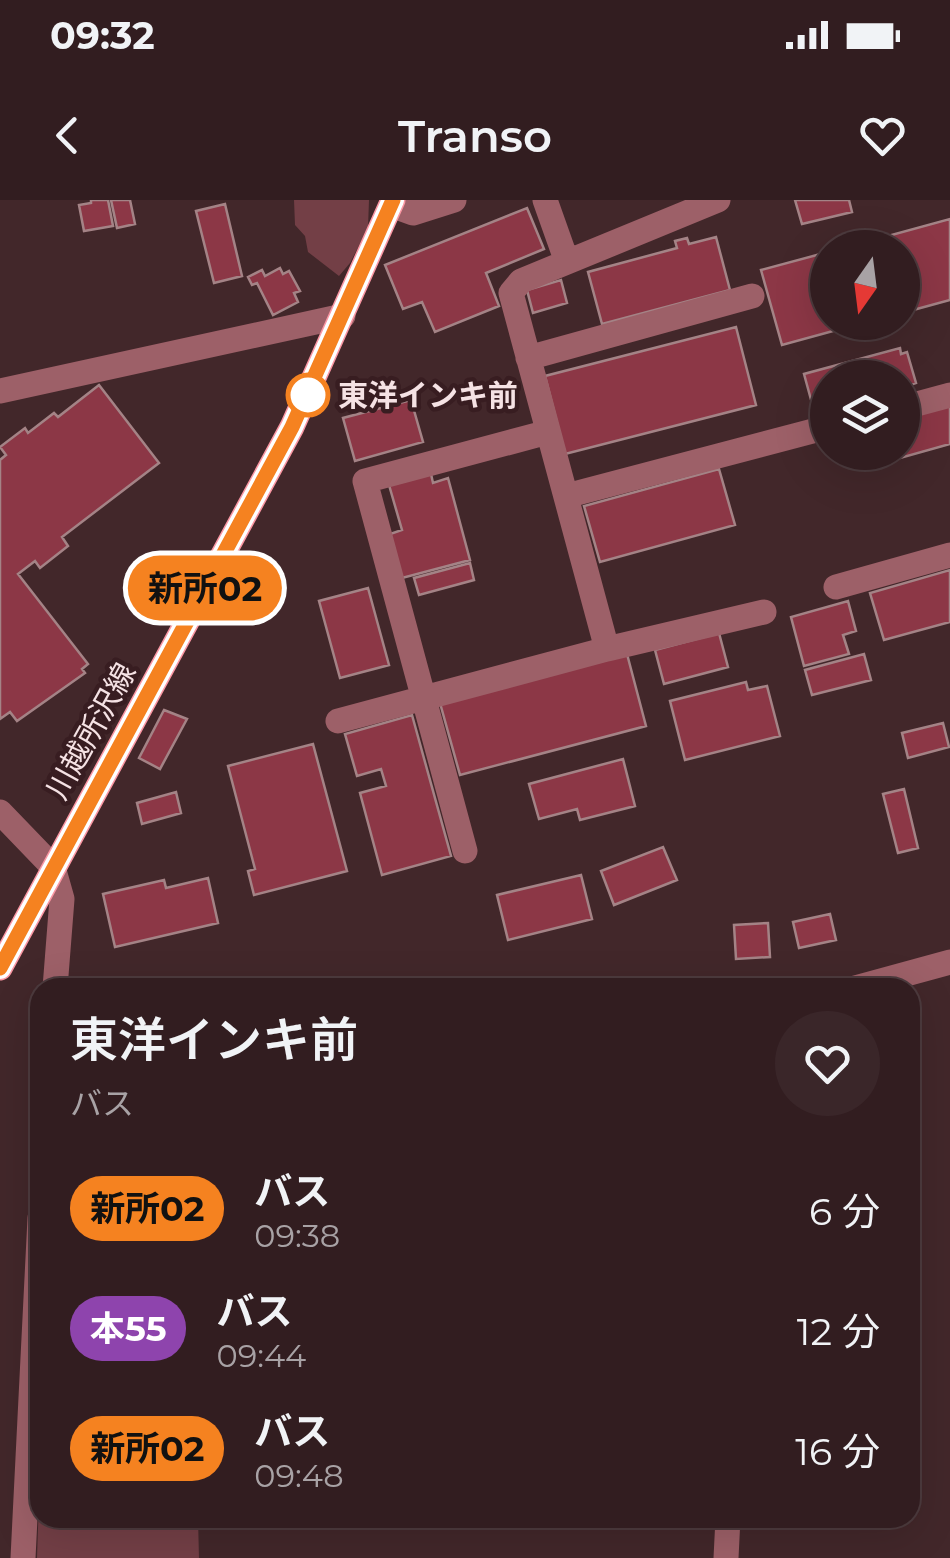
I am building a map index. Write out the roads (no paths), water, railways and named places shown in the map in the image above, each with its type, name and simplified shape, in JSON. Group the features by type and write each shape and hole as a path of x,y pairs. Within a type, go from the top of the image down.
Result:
{"main road":[{"name":"川越所沢線","path":"0,968 287,436 392,202"}],"street":[{"path":"392,202 413,213 454,200"},
{"path":"544,200 567,262"},
{"path":"608,649 511,293 522,281 718,200"},
{"path":"528,358 752,296"},
{"path":"0,391 343,316"},
{"path":"920,403 950,395"},
{"path":"465,851 366,482 548,432"},
{"path":"566,496 810,432"},
{"path":"836,587 950,554"},
{"path":"338,721 764,612"},
{"path":"0,812 53,867 62,898 57,978"},
{"path":"891,978 950,962"},
{"path":"23,1558 30,1418"},
{"path":"726,1558 728,1528"}],"place":[{"name":"東洋インキ前","path":"308,395"}]}
